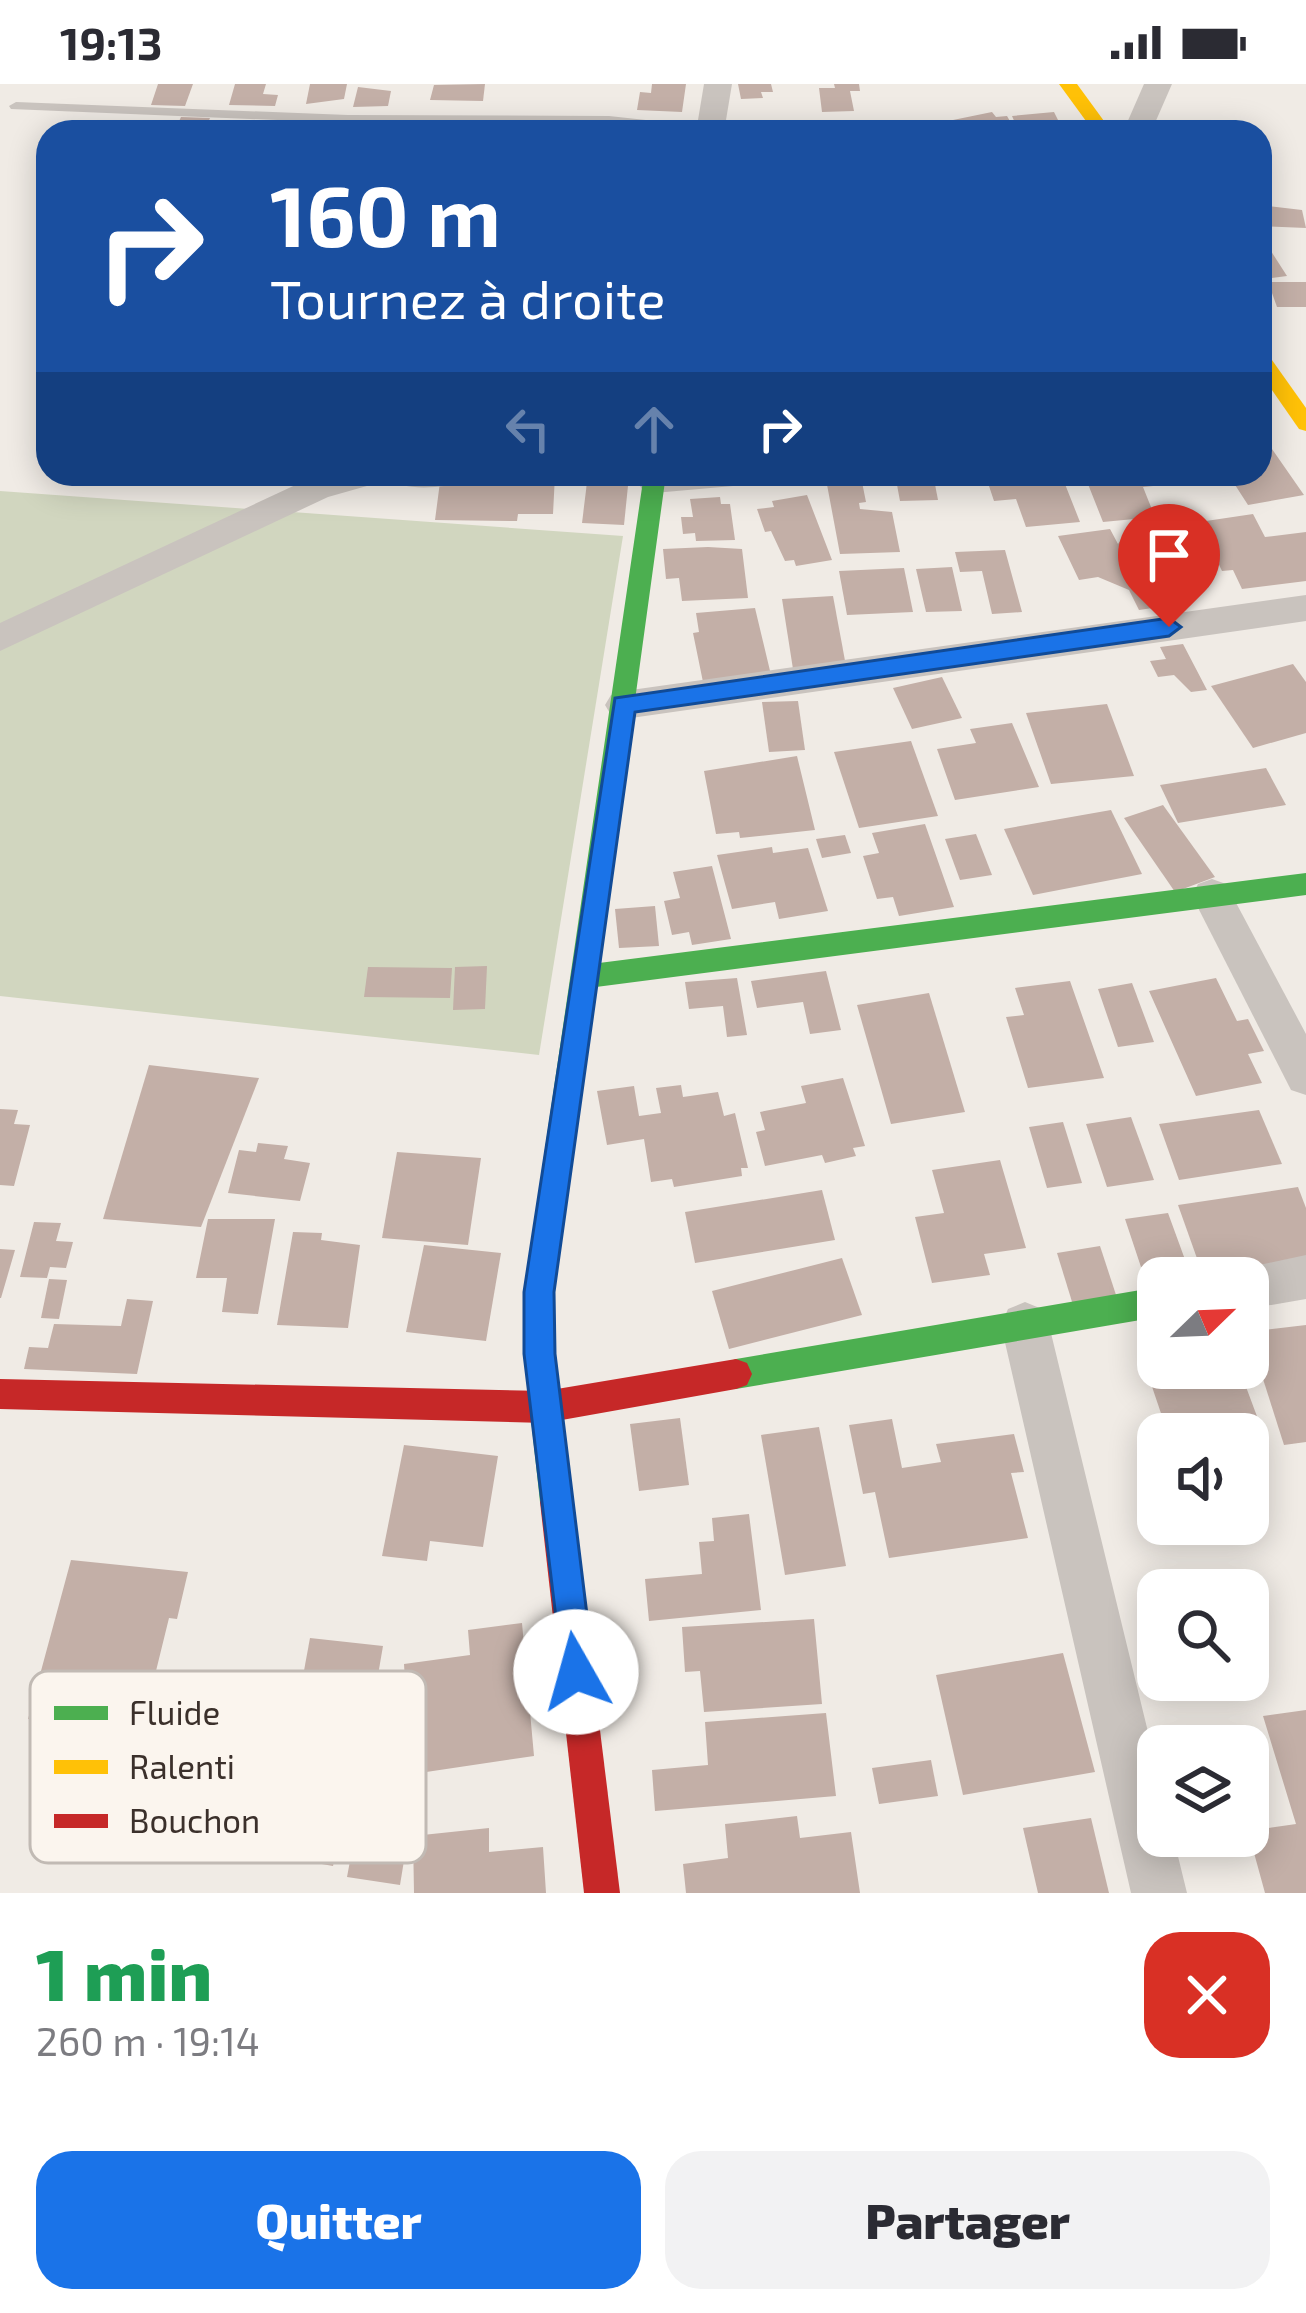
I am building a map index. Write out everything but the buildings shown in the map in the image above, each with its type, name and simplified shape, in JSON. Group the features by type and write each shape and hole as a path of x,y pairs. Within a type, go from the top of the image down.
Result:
{"street":[{"path":"712,120 718,84"},
{"path":"1068,84 1094,120"},
{"path":"1142,120 1158,84"},
{"path":"1273,399 1306,424"},
{"path":"0,638 280,505 335,486"},
{"path":"602,1893 545,1407 539,1292 654,486"},
{"path":"624,705 1306,608"},
{"path":"581,977 1306,884"},
{"path":"1212,896 1306,1076"},
{"path":"1269,1283 1306,1277"},
{"path":"0,1394 545,1407 1137,1306"},
{"path":"1025,1325 1159,1893"}],"lane":[{"path":"16,106 348,118 609,120"}],"green space":[{"path":"0,491 623,536 539,1055 0,996"}],"traffic: fast":[{"path":"556,1502 539,1354 539,1292 653,486"},
{"path":"581,977 1306,884"},
{"path":"736,1374 1137,1306"}],"traffic: slow":[{"path":"1068,84 1094,120"},
{"path":"1272,375 1306,424"}],"traffic: jam":[{"path":"0,1394 545,1407 736,1374"},
{"path":"556,1502 602,1893"}],"route":[{"path":"576,1672 539,1354 539,1292 624,705 1169,627"}]}
